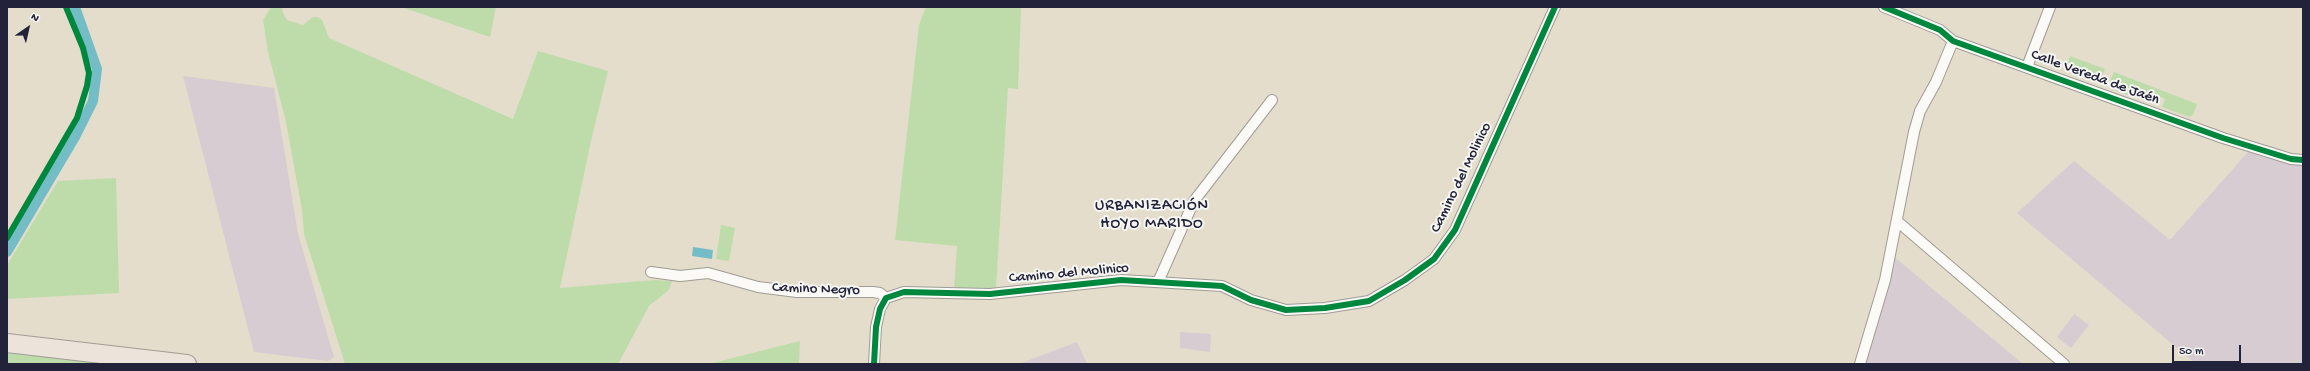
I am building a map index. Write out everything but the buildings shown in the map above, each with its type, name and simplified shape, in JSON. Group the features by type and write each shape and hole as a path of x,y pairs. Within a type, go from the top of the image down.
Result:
{"highway":[{"path":"8,344 187,364"}],"street":[{"name":"Camino del Molinico","path":"886,298 904,292 990,294 1121,280 1222,286 1251,300 1286,310 1325,308 1369,301 1405,280 1434,260 1455,230 1554,7"},
{"name":"Calle Vereda de Jaén","path":"1884,7 1940,30 1953,41 2224,138 2291,159 2303,160"},
{"path":"2027,67 2050,7"},
{"path":"1860,364 1885,280 1914,132 1920,111 1936,82 1953,41"},
{"path":"1158,282 1194,201 1272,100"},
{"path":"1897,221 2064,364"},
{"name":"Camino Negro","path":"651,272 680,276 708,274 758,287 797,292 873,292 880,293 886,298"},
{"path":"874,364 876,327 886,298"}],"shaded area":[{"path":"183,76 274,88 298,234 334,357 328,361 254,352"},
{"path":"2248,152 2303,164 2303,364 2196,364 2017,213 2074,161 2170,240"},
{"path":"1893,256 2023,364 1863,364"},
{"path":"2074,314 2089,325 2071,348 2057,337"},
{"path":"1180,332 1211,334 1210,352 1180,348"},
{"path":"1077,342 1087,364 1019,364"}],"green space":[{"path":"271,7 283,7 282,11 287,20 303,25 313,17 318,17 322,20 329,38 513,119 538,51 608,71 591,141 560,288 655,280 672,281 669,290 649,306 618,364 345,364 304,234 302,210 286,122 268,52 263,20"},
{"path":"401,7 496,7 490,37"},
{"path":"926,7 1021,7 1018,89 1008,88 996,289 954,290 957,246 895,240 919,25"},
{"path":"2070,56 2105,69 2100,81 2095,82 2065,70"},
{"path":"2114,72 2197,104 2193,115 2189,117 2162,107 2165,99 2156,95 2152,103 2112,89 2109,83"},
{"path":"116,178 119,293 7,299 7,265 58,181"},
{"path":"721,225 735,228 729,261 716,259"},
{"path":"800,341 799,364 709,364"},
{"path":"7,353 22,354 105,364 7,364"}],"water":[{"path":"693,247 713,250 712,259 692,256"}],"waterway":[{"path":"7,252 75,137 93,101 97,69 75,7"}],"cycle path":[{"path":"7,238 77,118 87,86 89,73 83,48 66,7"},
{"path":"874,364 876,327 880,309 886,298 904,292 990,294 1121,280 1222,286 1251,300 1286,310 1325,308 1369,301 1405,280 1434,259 1455,230 1555,7"},
{"path":"1884,7 1940,30 1953,41 2223,138 2291,159 2303,160"}],"district":[{"name":"URBANIZACIÓN HOYO MARIDO","path":"1152,216"}]}
